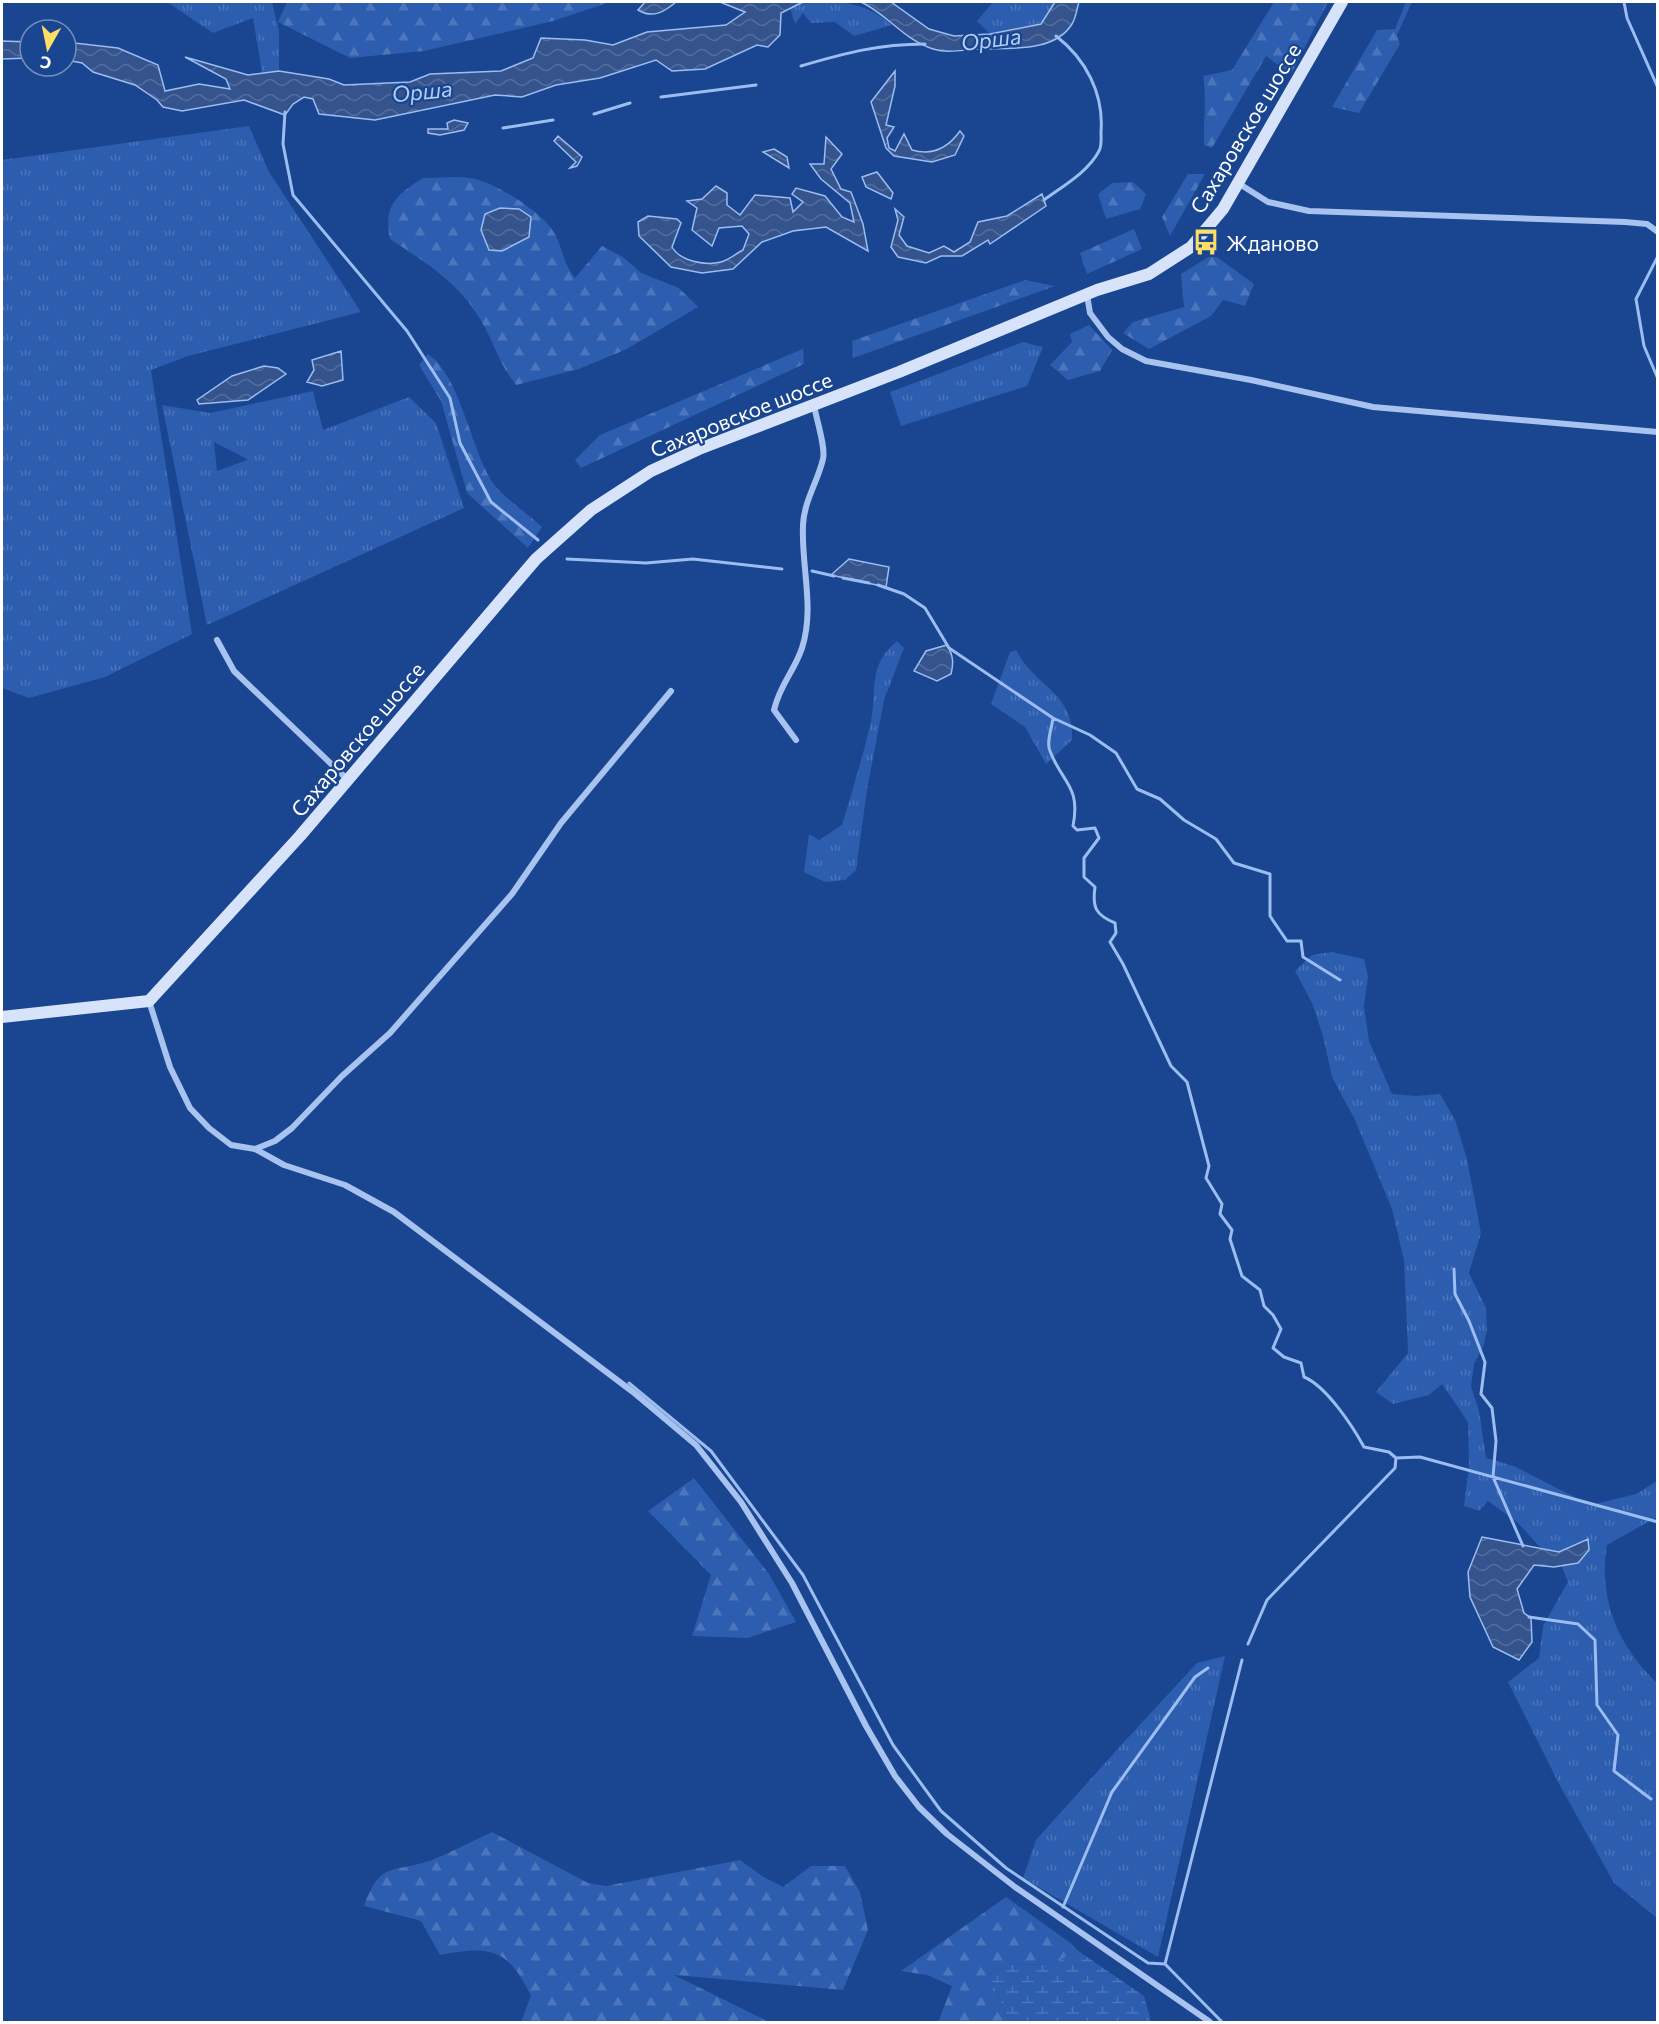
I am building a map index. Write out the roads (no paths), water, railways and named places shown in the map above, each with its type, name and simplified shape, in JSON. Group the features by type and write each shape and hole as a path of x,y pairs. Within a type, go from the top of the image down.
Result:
{"main road":[{"name":"Сахаровское шоссе","path":"149,1000 236,908 518,579 577,521 620,489 666,463 1087,295 1149,274 1180,256 1210,226 1238,183 1342,2"},
{"path":"2,1017 149,1000"}],"street":[{"path":"1238,183 1268,202 1310,211 1625,222 1647,224 1658,232"},
{"path":"1087,295 1090,313 1108,337 1122,349 1146,360 1373,407 1658,432"},
{"path":"796,740 774,710 779,690 802,649 809,609 804,568 803,521 811,489 824,457 814,405"},
{"path":"217,639 234,671 348,780"},
{"path":"255,1149 275,1142 292,1128 342,1076 390,1033 512,894 561,823 670,691"},
{"path":"149,1000 170,1067 190,1108 209,1128 231,1145 255,1149 284,1165 345,1185 394,1212 633,1392 696,1445 741,1502 792,1583 866,1726 895,1776 919,1807 947,1834 1016,1887 1210,2022"}],"water":[{"path":"645,2 676,2 663,11 649,14 638,10"},
{"name":"Орша","path":"720,2 803,2 781,13 780,35 768,47 757,45 705,69 672,71 656,60 600,78 556,85 522,97 495,95 375,120 319,114 313,99 304,97 293,104 285,115 244,100 182,111 163,107 135,85 93,72 78,62 78,43 118,48 158,65 165,91 199,84 230,89 226,79 185,57 248,75 279,71 329,79 344,85 410,82 430,74 501,71 533,58 541,38 585,40 613,45 647,32 726,25 745,12"},
{"name":"Орша","path":"861,2 891,2 929,29 954,36 990,34 1041,24 1055,2 1079,2 1073,22 1055,40 1032,47 951,51 933,49 913,40"},
{"path":"2,41 18,42 18,58 2,59"},
{"path":"895,71 895,86 886,125 894,127 887,138 889,148 895,151 904,134 912,150 933,151 945,146 960,131 964,136 955,155 932,162 894,156 886,148 871,102"},
{"path":"454,120 468,123 464,130 440,135 428,133 428,129 448,129 447,123"},
{"path":"558,136 582,157 577,166 570,168 576,162 554,141"},
{"path":"826,137 842,154 831,169 841,189 851,192 863,224 868,251 826,227 793,231 762,242 733,269 702,273 671,267 639,236 638,222 648,216 677,219 681,223 672,247 687,259 701,263 715,263 727,260 743,250 749,234 742,226 719,228 712,246 692,230 697,208 687,201 702,199 716,186 727,193 727,205 740,215 755,195 790,198 793,212 803,202 792,194 796,188 825,196 842,217 854,222 850,203 821,179 810,164 824,164"},
{"path":"774,149 787,157 789,168 763,152"},
{"path":"877,172 893,193 891,199 866,187 862,177"},
{"path":"1042,194 1046,206 990,244 988,240 962,256 941,256 926,263 898,257 891,247 898,220 895,209 904,217 899,235 907,246 929,253 944,246 954,252 970,242 978,222 1007,216"},
{"path":"500,208 519,209 531,217 529,237 502,251 489,250 481,230 485,214"},
{"path":"341,351 343,380 322,386 307,382 314,370 312,360"},
{"path":"264,366 278,368 286,374 248,400 199,404 197,400 232,376"},
{"path":"849,559 889,567 886,587 831,575"},
{"path":"947,645 952,659 951,674 937,681 914,671 926,651"},
{"path":"1482,1537 1559,1552 1588,1539 1589,1550 1578,1563 1554,1567 1534,1565 1517,1589 1524,1613 1531,1618 1532,1642 1519,1660 1493,1647 1470,1597 1468,1572"}],"waterway":[{"path":"1624,2 1627,18 1658,88"},
{"path":"1044,200 1088,166 1099,151 1101,144 1099,104 1091,78 1076,55 1056,36"},
{"path":"801,66 862,50 925,44"},
{"path":"661,97 756,85"},
{"path":"594,114 630,103"},
{"path":"285,112 283,144 293,195 407,331 450,398 460,443 491,502 538,540"},
{"path":"503,128 553,120"},
{"path":"1658,256 1636,299 1644,346 1658,379"},
{"path":"567,559 646,563 693,559 782,569"},
{"path":"812,571 834,576"},
{"path":"843,578 869,583"},
{"path":"878,585 904,594 925,608 949,648 1053,718 1049,748 1072,793 1075,813 1073,826 1077,830 1095,828 1099,838 1084,858 1084,877 1095,887 1094,900 1097,910 1103,917 1115,923 1116,933 1110,942 1123,964 1171,1066 1187,1082 1209,1166 1206,1178 1222,1204 1220,1214 1232,1230 1230,1239 1242,1276 1260,1290 1264,1306 1273,1315 1281,1329 1273,1348 1284,1357 1301,1363 1304,1377 1329,1397 1346,1418 1364,1447 1389,1452 1396,1458 1420,1457 1658,1522"},
{"path":"1053,718 1090,735 1116,753 1137,789 1160,799 1184,820 1216,839 1234,863 1270,874 1270,916 1287,941 1301,941 1303,957 1340,980"},
{"path":"1454,1269 1455,1294 1469,1321 1485,1362 1481,1394 1492,1408 1496,1441 1493,1477 1523,1546"},
{"path":"629,1383 711,1451 803,1575 893,1745 941,1811 1006,1868 1148,1963 1165,1964 1222,2022"},
{"path":"1248,1644 1267,1600 1395,1468 1396,1458"},
{"path":"1529,1617 1578,1624 1595,1640 1597,1705 1618,1735 1614,1771 1651,1799"},
{"path":"1165,1964 1242,1660"},
{"path":"1063,1907 1112,1792 1195,1677 1208,1668"}],"place":[{"name":"Жданово","path":"1206,242"}]}
